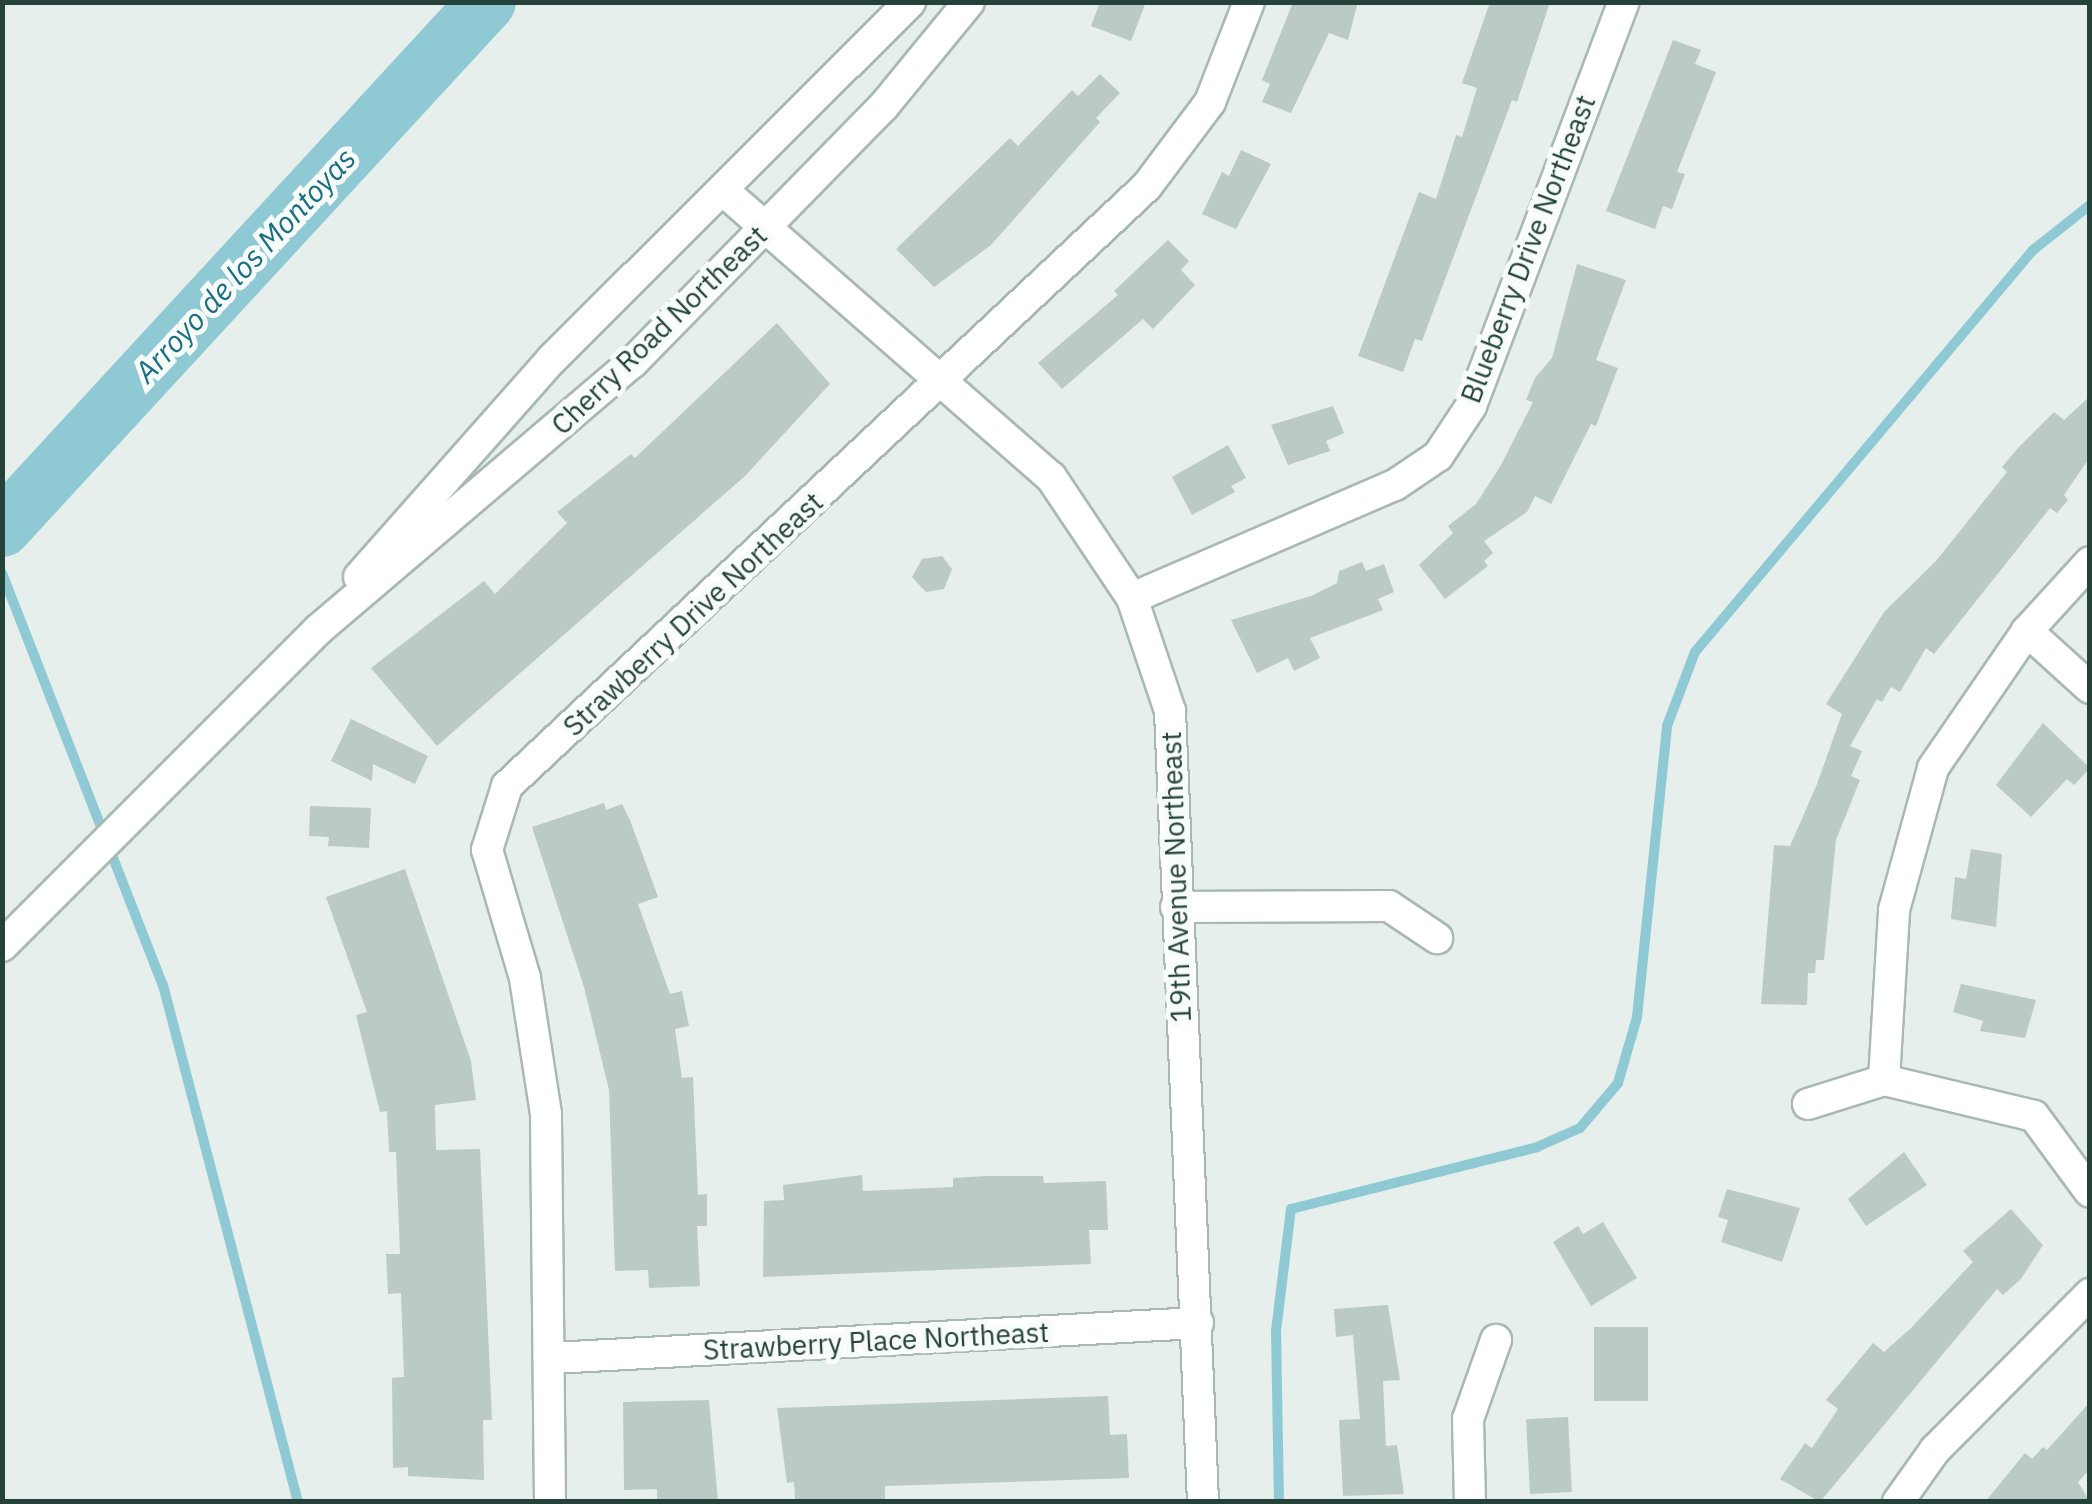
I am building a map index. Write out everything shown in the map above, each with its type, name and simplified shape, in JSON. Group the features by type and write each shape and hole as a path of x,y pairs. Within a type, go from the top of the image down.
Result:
{"street":[{"name":"Cherry Road Northeast","path":"2,946 319,629 552,360 725,192 910,2"},
{"name":"Cherry Road Northeast","path":"319,629 632,363 883,108 969,2"},
{"name":"Strawberry Drive Northeast","path":"550,1502 553,1358 546,1114 525,978 487,850 507,786 941,385 1147,186 1210,102 1249,2"},
{"name":"Blueberry Drive Northeast","path":"1132,598 1395,486 1438,456 1471,406 1624,2"},
{"name":"19th Avenue Northeast","path":"725,192 1050,477 1132,598 1170,711 1204,1502"},
{"path":"1884,1080 1894,910 1932,768 2027,631 2090,562"},
{"path":"2027,631 2090,688"},
{"path":"1176,907 1389,906 1437,938"},
{"path":"1808,1104 1884,1080 2034,1116 2090,1192"},
{"path":"1898,1502 1935,1450 2090,1294"},
{"name":"Strawberry Place Northeast","path":"553,1358 1198,1323"},
{"path":"1470,1502 1468,1419 1496,1340"}],"building":[{"path":"1100,2 1146,2 1131,41 1091,26"},
{"path":"1293,2 1358,2 1348,40 1329,33 1291,113 1262,102 1270,84 1262,80"},
{"path":"1490,2 1550,2 1517,102 1512,100 1422,341 1415,339 1403,372 1358,356 1419,192 1436,199 1456,135 1462,137 1477,88 1462,83"},
{"path":"1673,40 1701,50 1695,64 1716,72 1677,172 1685,174 1672,209 1663,206 1655,229 1606,211"},
{"path":"1100,74 1120,93 1096,118 1100,122 991,245 934,287 896,249 1010,138 1018,146 1072,90 1078,96"},
{"path":"1241,150 1271,164 1236,229 1202,214 1222,172 1229,176"},
{"path":"1168,240 1189,261 1181,270 1195,285 1153,329 1143,319 1062,389 1038,363 1118,295 1114,291"},
{"path":"1577,264 1626,280 1596,360 1618,368 1596,426 1591,424 1551,504 1535,496 1527,512 1484,541 1493,553 1484,561 1488,566 1445,599 1419,565 1453,533 1448,526 1476,504 1501,465 1533,402 1526,400 1535,378 1552,358"},
{"path":"777,323 830,384 745,476 437,746 371,668 484,581 495,594 567,523 557,512 631,454 635,458"},
{"path":"2090,396 2090,457 2064,495 2068,500 2057,513 2050,508 1934,654 1926,648 1900,692 1891,687 1882,702 1877,699 1850,746 1862,751 1851,776 1860,780 1836,840 1824,960 1816,960 1815,973 1808,973 1807,1005 1761,1004 1774,845 1790,846 1817,784 1842,714 1826,704 1884,612 1936,561 2007,472 2002,467 2018,448 2054,412 2064,420"},
{"path":"1333,406 1344,433 1326,441 1330,451 1288,465 1271,425"},
{"path":"1228,445 1246,478 1231,486 1235,492 1192,515 1172,477"},
{"path":"942,556 952,569 944,589 926,592 912,577 922,559"},
{"path":"1362,562 1366,571 1384,564 1394,592 1378,599 1383,610 1310,638 1320,658 1294,671 1288,658 1257,673 1231,620 1311,596 1337,583 1339,571"},
{"path":"351,719 428,756 415,784 373,764 372,781 331,761"},
{"path":"2043,723 2090,768 2074,785 2067,779 2031,817 1996,785"},
{"path":"604,803 606,810 622,804 630,820 658,897 638,904 670,994 682,991 689,1026 675,1029 682,1078 693,1077 698,1195 707,1194 707,1226 697,1226 700,1286 649,1288 648,1270 615,1271 609,1090 584,987 532,827"},
{"path":"310,806 371,808 369,848 328,846 329,837 309,836"},
{"path":"1971,849 2002,854 1996,927 1951,919 1955,877 1966,879"},
{"path":"405,869 471,1061 476,1100 435,1105 436,1150 480,1149 492,1420 483,1420 484,1480 408,1476 408,1467 393,1468 392,1378 404,1377 401,1293 388,1294 386,1254 400,1254 396,1152 389,1152 387,1111 380,1112 356,1015 367,1012 326,897"},
{"path":"1961,984 2036,1000 2025,1038 1980,1031 1983,1021 1953,1012"},
{"path":"1904,1152 1927,1185 1866,1226 1848,1199"},
{"path":"862,1175 863,1191 953,1187 953,1178 986,1176 1043,1176 1044,1183 1106,1181 1108,1230 1089,1230 1091,1264 763,1277 764,1201 784,1200 783,1185"},
{"path":"1727,1189 1800,1208 1782,1262 1721,1242 1728,1220 1718,1217"},
{"path":"2011,1209 2043,1245 2021,1279 2003,1295 1997,1289 1820,1502 1780,1479 1805,1443 1812,1448 1838,1409 1826,1400 1873,1343 1884,1352 1912,1327 1973,1262 1963,1251"},
{"path":"1603,1222 1637,1278 1591,1306 1553,1242 1578,1226 1583,1234"},
{"path":"1388,1305 1400,1380 1383,1381 1386,1446 1397,1445 1404,1494 1343,1496 1339,1420 1360,1419 1353,1335 1336,1337 1334,1309"},
{"path":"1594,1327 1648,1327 1648,1401 1594,1401"},
{"path":"1108,1396 1110,1435 1127,1434 1129,1478 885,1486 885,1502 795,1499 794,1482 787,1483 777,1408"},
{"path":"709,1400 718,1502 657,1502 657,1489 624,1490 623,1402"},
{"path":"2090,1402 2090,1469 2078,1482 2090,1502 1985,1502 2025,1453 2032,1459 2043,1447 2047,1450"},
{"path":"1568,1417 1572,1492 1530,1494 1526,1419"}],"waterway":[{"name":"Arroyo de los Montoyas","path":"2,528 487,2"},
{"path":"1279,1502 1276,1331 1291,1209 1537,1147 1580,1128 1618,1083 1637,1017 1667,726 1695,652 2033,250 2090,205"},
{"path":"2,573 163,985 298,1502"}]}
